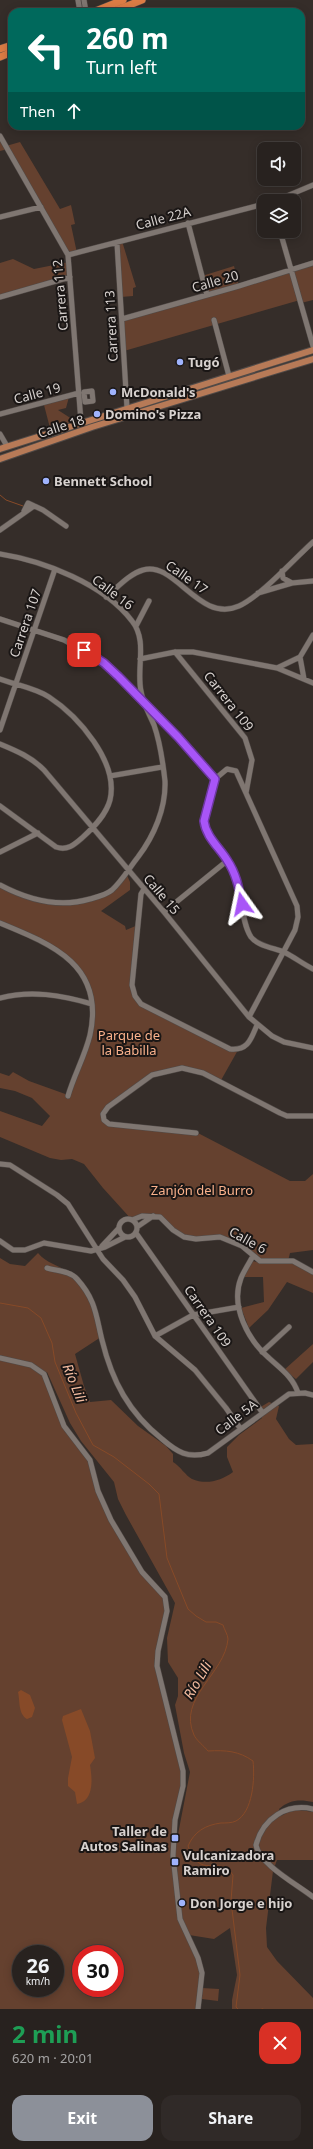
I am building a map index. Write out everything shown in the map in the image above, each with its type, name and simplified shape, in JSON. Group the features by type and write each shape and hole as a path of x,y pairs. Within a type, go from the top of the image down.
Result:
{"highway":[{"path":"102,8 123,0"},
{"path":"122,8 142,0"}],"main road":[{"name":"Calle 18","path":"0,449 81,422 313,350"},
{"name":"Calle 18","path":"0,459 92,427 313,359"}],"street":[{"name":"Carrera 112","path":"0,136 68,255 81,422"},
{"path":"292,194 313,185"},
{"name":"Calle 22A","path":"68,255 257,206"},
{"path":"0,217 41,207"},
{"path":"188,223 207,295"},
{"path":"282,238 313,346"},
{"name":"Carrera 113","path":"117,243 127,408"},
{"name":"Calle 20","path":"122,319 313,263"},
{"path":"0,297 70,277"},
{"path":"214,320 229,376"},
{"name":"Calle 19","path":"0,414 79,393"},
{"path":"0,434 7,446"},
{"path":"0,530 28,508 66,526"},
{"name":"Calle 17","path":"106,597 135,573 152,568 164,573 201,601 220,608 239,606 256,594 313,542"},
{"name":"Calle 16","path":"0,554 55,569 106,597 124,612 136,626 140,642 139,682 144,704"},
{"name":"Carrera 107","path":"0,730 55,569"},
{"path":"282,571 283,578 292,583"},
{"path":"256,594 292,583 313,581"},
{"path":"136,626 150,601"},
{"path":"0,619 64,640 104,663 178,737 215,779"},
{"path":"277,668 300,657 313,635"},
{"path":"140,660 175,652 193,652 277,668 313,683"},
{"name":"Carrera 109","path":"175,652 245,738 252,760 246,793"},
{"path":"300,657 304,679"},
{"path":"0,679 48,697 66,711 84,728 99,750 110,776 110,800 106,809 93,828 73,846 66,848 56,847 0,806"},
{"path":"0,885 35,900 60,904 73,903 106,894 112,890 128,870 146,846 161,812 164,789 162,768 154,725 144,704"},
{"name":"Calle 15","path":"0,744 23,753 34,760 164,912 249,1018 257,1025 284,1042 313,1048"},
{"path":"110,776 162,768"},
{"path":"249,1018 284,952 295,930 298,917 296,906 236,771 233,769 227,769 215,779 204,821 204,828 228,860 236,877 251,936 255,941 284,952 313,969"},
{"path":"0,852 38,833"},
{"path":"164,912 228,860"},
{"path":"144,889 141,894 132,985 135,996 141,1004 230,1049 238,1050 246,1047 250,1042 257,1025"},
{"path":"0,923 51,945 77,967 87,982 92,1004 90,1034 68,1096"},
{"path":"0,998 17,995 43,994 70,998 92,1004"},
{"path":"196,1133 109,1124 104,1120 103,1114 108,1107 152,1075 182,1068 204,1073 287,1116 313,1116"},
{"path":"0,1164 10,1165 57,1195 77,1216 103,1259 123,1280 135,1297 155,1336 195,1370 240,1428"},
{"path":"98,1249 110,1239 119,1228 123,1220 132,1220 142,1216 154,1216"},
{"path":"137,1227 154,1216"},
{"name":"Calle 6","path":"154,1216 164,1219 173,1230 184,1237 196,1239 220,1237 242,1246 260,1261 293,1261 313,1272"},
{"path":"0,1241 13,1250 26,1250 44,1243 86,1251 98,1249 125,1237 131,1237 136,1233 137,1227 132,1220"},
{"path":"119,1228 120,1233 125,1237"},
{"name":"Carrera 109","path":"136,1233 262,1412"},
{"path":"253,1256 241,1279 238,1296 239,1307 245,1327 262,1352 292,1378 298,1393 313,1396"},
{"name":"Calle 5A","path":"47,1268 71,1274 77,1280 94,1305 113,1377 122,1396 136,1416 154,1433 174,1449 186,1455 198,1456 208,1453 282,1397 292,1392 298,1393"},
{"path":"155,1336 193,1315 239,1307"},
{"path":"262,1352 289,1327"},
{"path":"0,1358 31,1365 44,1374 64,1426 90,1460 98,1491 111,1520 142,1572 162,1592 166,1600 167,1611 158,1651 157,1666 183,1771 183,1786 175,1820 173,1856 180,1919 198,1958 202,1973 198,2009"},
{"path":"313,1809 294,1807 283,1811 266,1826 256,1845 258,1853 268,1863 313,1897"}],"green space":[{"path":"0,136 6,146 20,142 60,209 71,205 75,224 71,225 77,253 68,255 8,149 0,151"},
{"path":"122,241 136,287 133,288 133,296 121,297 117,243"},
{"path":"13,259 34,269 69,262 70,277 0,297 0,263"},
{"path":"313,263 313,300 301,303 300,300 124,351 122,319 207,295 202,276 234,266 239,286"},
{"path":"69,397 66,408 58,410 75,421 50,428 44,405"},
{"path":"126,873 130,882 130,890 101,911 125,926 126,930 138,925 132,985 141,1004 223,1047 238,1050 220,1082 182,1068 152,1075 103,1114 109,1124 196,1132 290,1181 305,1181 313,1174 313,1250 290,1253 288,1261 260,1261 229,1240 184,1237 164,1219 154,1216 132,1220 84,1164 72,1159 61,1160 50,1158 0,1137 0,1111 42,1126 50,1116 32,1098 15,1091 0,1088 0,1073 9,1076 13,1072 29,1081 68,1095 83,1054 91,1014 89,994 83,976 70,960 50,945 0,923 0,885 35,900 60,904 106,894"},
{"path":"38,1253 46,1260 68,1271 78,1279 91,1303 101,1337 75,1354 90,1402 111,1400 138,1426 166,1446 173,1454 173,1462 192,1479 208,1482 224,1478 233,1472 227,1457 227,1447 239,1435 262,1418 259,1408 269,1402 279,1406 276,1419 289,1439 296,1445 313,1444 313,1802 294,1801 279,1809 281,1816 294,1809 313,1812 313,1860 277,1860 273,1871 266,1928 267,1947 277,1961 313,1998 313,2009 232,2009 232,2000 237,1975 230,1928 214,1939 189,1935 183,1923 175,1850 190,1772 184,1753 175,1705 178,1696 178,1678 168,1662 167,1638 175,1603 126,1515 118,1499 114,1482 81,1441 70,1423 47,1372 44,1374 62,1421 85,1453 98,1491 138,1566 166,1600 157,1658 183,1771 173,1839 178,1910 201,1970 198,2009 0,2009 0,1258 10,1264 25,1266"},
{"path":"252,1261 268,1264 294,1263 313,1273 313,1293 287,1282 268,1310 249,1328 241,1308 264,1302 263,1277 244,1277"},
{"path":"313,1344 313,1362 296,1379 284,1370"},
{"path":"202,1988 219,1989 218,2001 202,1999"}],"shaded area":[{"path":"21,1690 30,1695 35,1708 32,1717 27,1719 22,1714 20,1707 18,1692"},
{"path":"81,1709 90,1731 95,1758 90,1765 92,1782 90,1794 83,1802 77,1804 75,1792 68,1786 72,1757 62,1720 63,1716"}],"waterway":[{"path":"0,495 6,500 23,506"},
{"name":"Río Lili","path":"0,1303 28,1308 41,1318 52,1343 55,1362 76,1413 93,1445 114,1457 149,1484 159,1494 167,1558 188,1609 206,1622 216,1622 223,1625 227,1636 228,1639 225,1652 219,1664 196,1698 192,1709 190,1722 195,1737 208,1751 237,1753 253,1761 254,1776 252,1794 242,1817 234,1822 215,1824 205,1827 193,1837 188,1846 198,1862 204,1865 228,1869 233,1875 231,1901 240,1975 236,2007 238,2009"}],"place":[{"name":"Tugó","path":"180,362"},
{"name":"McDonald's","path":"113,392"},
{"name":"Domino's Pizza","path":"97,414"},
{"name":"Bennett School","path":"46,481"},
{"name":"Taller de Autos Salinas","path":"175,1838"},
{"name":"Vulcanizadora Ramiro","path":"175,1862"},
{"name":"Don Jorge e hijo","path":"182,1903"}],"route":[{"path":"84,650 104,663 119,677 178,737 215,779 204,821 204,828 228,860 236,877 242,904"}],"park label":[{"name":"Parque de la Babilla","path":"129,1042"},
{"name":"Zanjón del Burro","path":"202,1190"}]}
